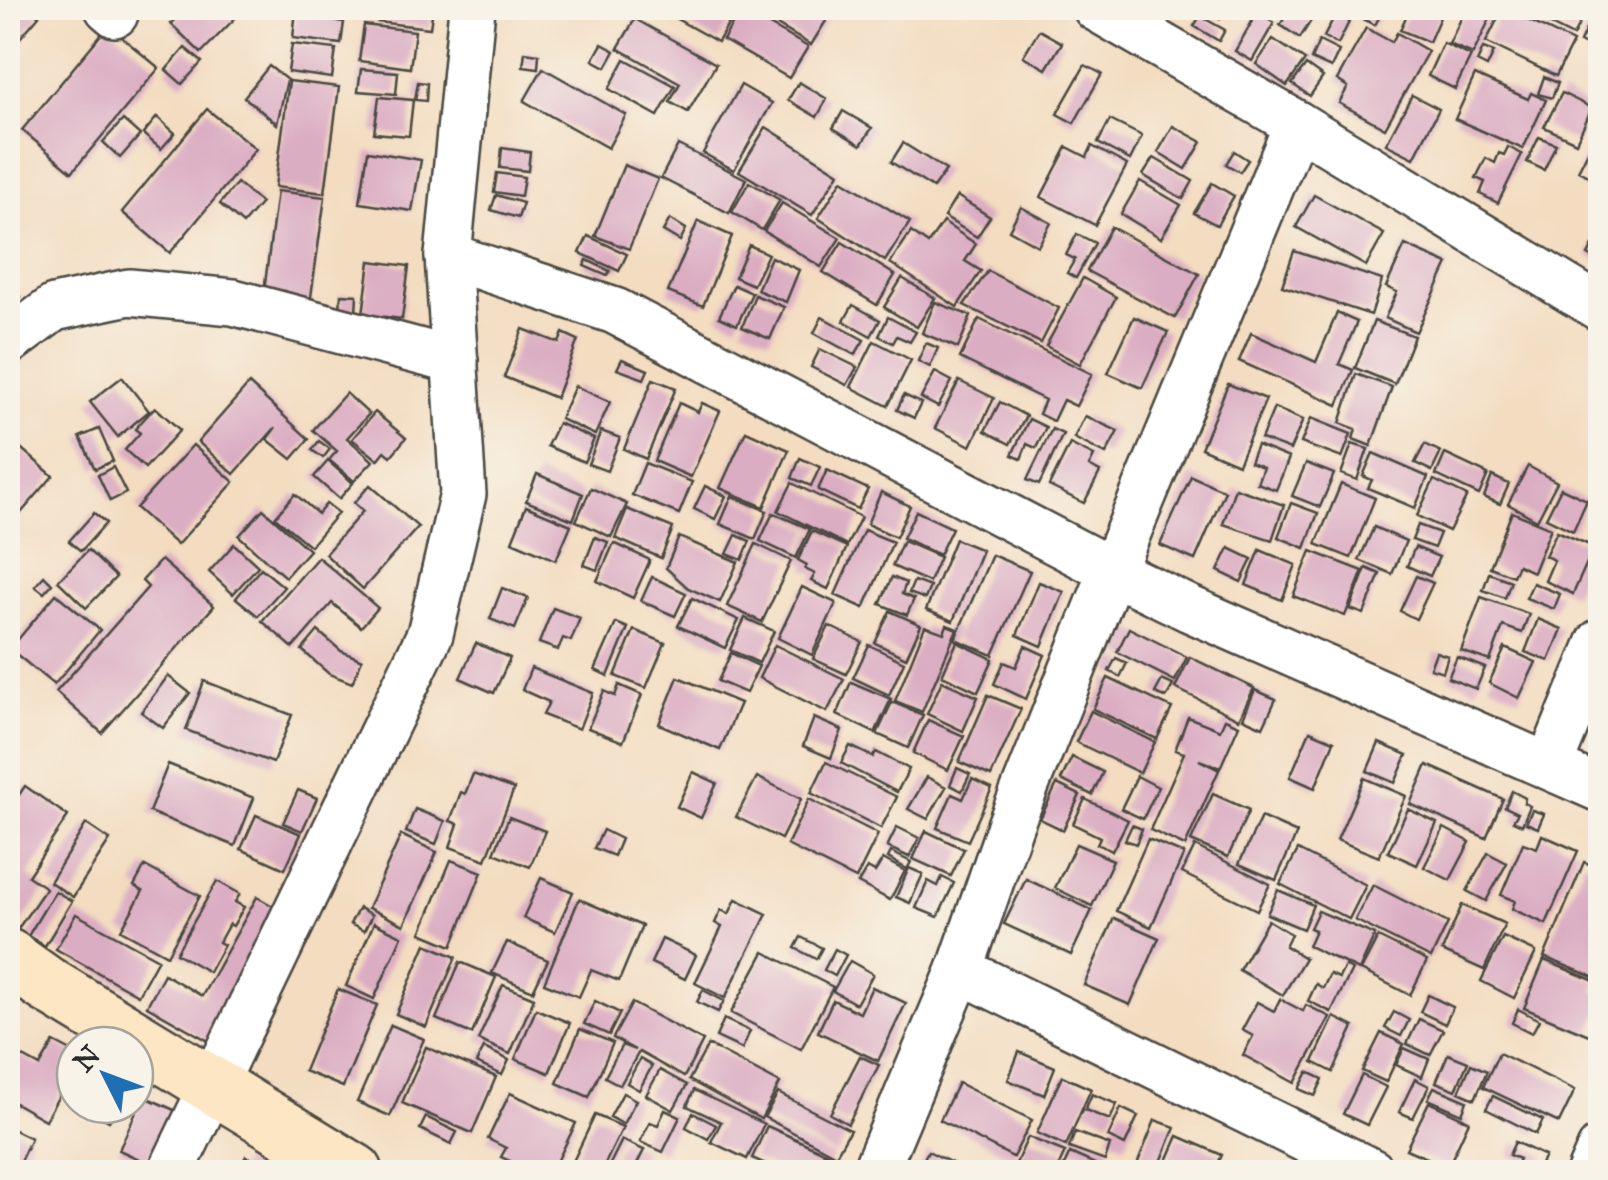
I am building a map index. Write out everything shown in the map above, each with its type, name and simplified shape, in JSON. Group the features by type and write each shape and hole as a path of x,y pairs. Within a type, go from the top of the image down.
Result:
{"main road":[{"path":"8,957 212,1087 355,1172"}],"street":[{"path":"171,1172 430,634 463,494 448,256 472,8"},
{"path":"1096,8 1600,308"},
{"path":"875,1172 960,970 1011,823 1112,571 1296,124"},
{"path":"448,256 615,312 1190,610 1600,789"},
{"path":"8,342 54,308 129,292 233,302 455,361"},
{"path":"1549,766 1600,642"},
{"path":"960,970 1372,1172"},
{"path":"1590,1172 1600,1150"}],"building":[{"path":"8,8 29,8 39,16 8,52"},
{"path":"187,8 245,8 201,53 171,24"},
{"path":"378,8 433,8 430,28 376,22"},
{"path":"657,8 730,8 736,11 718,42"},
{"path":"780,8 821,8 831,13 811,45 772,22"},
{"path":"1202,8 1227,8 1220,19"},
{"path":"1291,8 1319,8 1300,38 1280,25"},
{"path":"1339,8 1384,8 1375,25"},
{"path":"1410,8 1444,8 1429,42 1400,30"},
{"path":"1466,8 1495,8 1473,54 1449,44"},
{"path":"1503,8 1573,42 1556,76 1486,42"},
{"path":"1554,8 1587,8 1573,36 1547,23"},
{"path":"1596,8 1600,8 1600,52 1580,42"},
{"path":"296,9 328,12 327,20 344,22 341,44 293,38"},
{"path":"741,9 808,47 789,78 723,40"},
{"path":"1257,13 1274,23 1252,61 1235,51"},
{"path":"1336,13 1350,20 1338,44 1324,37"},
{"path":"1200,16 1225,30 1219,41 1194,26"},
{"path":"635,19 716,64 688,112 670,102 680,83 618,48"},
{"path":"364,25 415,31 410,68 359,61"},
{"path":"108,26 159,68 72,172 22,130"},
{"path":"1366,28 1392,42 1397,33 1428,51 1385,128 1339,103 1348,87 1337,80"},
{"path":"1039,30 1062,43 1046,69 1023,56"},
{"path":"1273,39 1305,60 1287,86 1256,64"},
{"path":"1319,41 1339,51 1331,68 1311,59"},
{"path":"1443,43 1471,56 1455,89 1428,76"},
{"path":"292,44 336,49 332,78 288,72"},
{"path":"602,44 615,51 606,67 593,60"},
{"path":"185,48 202,62 182,84 166,70"},
{"path":"1483,48 1494,52 1487,67 1477,62"},
{"path":"525,52 539,54 538,68 523,66"},
{"path":"625,59 675,86 658,116 609,89"},
{"path":"1085,65 1102,74 1074,123 1057,114"},
{"path":"1306,65 1323,77 1310,96 1292,84"},
{"path":"269,66 287,80 277,124 244,97"},
{"path":"543,68 626,115 608,148 524,101"},
{"path":"361,69 398,72 396,94 358,91"},
{"path":"1475,75 1528,99 1531,93 1546,100 1523,149 1455,119"},
{"path":"1544,77 1558,83 1552,98 1538,94"},
{"path":"289,81 339,87 325,193 275,187"},
{"path":"418,82 427,83 426,101 415,100"},
{"path":"799,82 827,99 817,117 788,100"},
{"path":"741,85 772,103 734,170 703,153"},
{"path":"1562,93 1592,108 1576,142 1544,127"},
{"path":"1412,95 1439,109 1414,158 1386,144"},
{"path":"379,97 413,100 409,136 374,133"},
{"path":"207,109 256,149 170,253 122,212"},
{"path":"843,111 872,128 861,145 833,128"},
{"path":"157,117 175,133 161,149 143,134"},
{"path":"123,120 140,135 120,158 103,142"},
{"path":"1110,120 1142,136 1130,160 1098,143"},
{"path":"1173,126 1202,142 1186,169 1158,152"},
{"path":"766,127 839,173 812,215 739,171"},
{"path":"1600,128 1600,182 1578,171"},
{"path":"1539,137 1556,144 1544,170 1527,162"},
{"path":"903,143 946,170 933,188 891,162"},
{"path":"678,145 746,179 729,213 661,178"},
{"path":"1092,146 1127,165 1095,225 1041,197 1067,147 1087,157"},
{"path":"1508,147 1522,154 1498,203 1480,194 1485,182 1476,178 1486,158 1495,163 1499,153 1504,155"},
{"path":"502,148 530,152 528,171 500,168"},
{"path":"368,151 421,160 412,211 360,203"},
{"path":"1234,151 1248,160 1240,172 1226,164"},
{"path":"1154,158 1193,181 1183,199 1143,175"},
{"path":"624,165 658,179 629,249 595,236"},
{"path":"497,173 524,177 521,196 494,192"},
{"path":"842,180 910,222 885,261 818,218"},
{"path":"1140,181 1181,205 1161,238 1121,214"},
{"path":"749,182 780,200 762,230 732,212"},
{"path":"237,183 261,203 243,224 220,204"},
{"path":"1212,183 1234,196 1217,225 1194,213"},
{"path":"277,191 325,197 310,304 263,299"},
{"path":"496,195 523,203 518,218 491,210"},
{"path":"1314,195 1384,234 1366,266 1296,227"},
{"path":"957,196 990,217 977,237 944,217"},
{"path":"782,203 840,238 821,267 764,231"},
{"path":"1021,207 1051,223 1038,246 1009,230"},
{"path":"670,219 686,229 680,241 663,231"},
{"path":"698,221 732,236 703,306 668,292"},
{"path":"943,222 976,244 965,261 981,271 957,307 890,263 911,232 928,244"},
{"path":"1111,227 1199,274 1175,318 1087,271"},
{"path":"1600,232 1600,261 1588,255"},
{"path":"1077,234 1095,243 1076,278 1067,273 1075,259 1066,255"},
{"path":"588,236 627,254 619,271 580,253"},
{"path":"842,242 895,275 877,305 823,272"},
{"path":"749,245 768,254 753,285 735,277"},
{"path":"1405,245 1448,264 1416,332 1385,318 1397,292 1386,287"},
{"path":"1294,251 1382,280 1371,315 1282,286"},
{"path":"771,257 799,270 786,302 757,290"},
{"path":"587,260 610,271 607,276 584,266"},
{"path":"370,261 409,266 402,319 363,314"},
{"path":"988,271 1059,308 1041,343 964,305"},
{"path":"902,278 935,298 917,327 884,307"},
{"path":"1083,278 1116,297 1080,364 1046,346"},
{"path":"734,285 752,293 737,325 719,317"},
{"path":"8,286 20,297 8,312"},
{"path":"341,294 357,295 356,312 340,311"},
{"path":"755,295 784,307 770,339 742,327"},
{"path":"935,302 971,316 958,348 922,333"},
{"path":"853,305 880,320 871,336 844,321"},
{"path":"1337,313 1357,322 1339,364 1353,370 1338,405 1239,361 1251,333 1316,362"},
{"path":"822,317 864,340 855,355 814,333"},
{"path":"888,317 916,332 910,342 897,336 893,343 879,336"},
{"path":"1134,317 1168,332 1142,388 1108,373"},
{"path":"979,319 1092,374 1076,406 1063,400 1053,421 1039,414 1045,400 960,358"},
{"path":"1374,321 1414,336 1395,384 1355,368"},
{"path":"523,329 559,343 563,333 578,340 556,398 504,377"},
{"path":"874,341 911,360 888,406 851,387"},
{"path":"926,343 938,348 930,367 918,361"},
{"path":"820,349 857,367 847,385 811,367"},
{"path":"622,359 648,370 644,379 617,369"},
{"path":"935,372 952,381 938,407 921,398"},
{"path":"1356,374 1392,387 1371,446 1353,439 1356,429 1340,423"},
{"path":"122,377 149,411 118,437 90,402"},
{"path":"653,379 676,388 646,459 624,449"},
{"path":"959,381 994,398 971,446 935,428"},
{"path":"249,384 309,439 292,459 267,439 276,427 234,474 198,442"},
{"path":"1228,384 1266,399 1238,464 1201,448"},
{"path":"575,386 610,402 595,435 560,419"},
{"path":"346,393 369,414 347,438 373,461 354,481 329,460 337,451 313,430"},
{"path":"904,395 921,403 914,418 897,410"},
{"path":"1000,402 1026,416 1010,444 985,431"},
{"path":"679,403 698,412 702,403 720,411 691,477 654,461"},
{"path":"155,407 180,430 145,468 125,450 140,433 135,429"},
{"path":"1274,408 1303,420 1290,450 1261,439"},
{"path":"375,412 406,438 391,456 385,451 378,460 352,439"},
{"path":"1085,416 1118,431 1106,454 1074,438"},
{"path":"1311,418 1351,434 1342,458 1301,443"},
{"path":"1029,419 1046,427 1036,448 1027,444 1021,459 1012,455"},
{"path":"558,423 594,439 584,462 547,446"},
{"path":"99,429 113,461 95,469 80,437"},
{"path":"1052,429 1063,434 1039,485 1027,480"},
{"path":"601,431 620,438 607,471 588,464"},
{"path":"746,431 789,450 764,507 720,488"},
{"path":"8,437 53,476 8,528"},
{"path":"319,441 330,449 323,458 312,450"},
{"path":"1070,444 1094,456 1089,466 1100,472 1084,503 1049,486"},
{"path":"1352,444 1368,449 1357,480 1341,474"},
{"path":"1425,444 1441,452 1432,471 1415,463"},
{"path":"193,445 234,482 177,545 136,508"},
{"path":"1257,445 1289,458 1276,490 1257,483 1263,467 1250,462"},
{"path":"1373,453 1428,477 1415,508 1368,488 1372,480 1363,476"},
{"path":"1445,454 1488,474 1479,495 1436,475"},
{"path":"800,458 820,467 811,486 792,478"},
{"path":"328,461 353,483 339,499 314,477"},
{"path":"645,463 692,482 679,514 632,495"},
{"path":"1306,463 1334,474 1320,507 1292,496"},
{"path":"1528,466 1557,482 1537,520 1508,504"},
{"path":"113,467 126,493 110,501 98,475"},
{"path":"827,470 868,489 858,509 818,490"},
{"path":"537,474 583,494 573,520 526,501"},
{"path":"1191,476 1225,491 1195,560 1160,545"},
{"path":"1492,476 1509,484 1500,504 1484,497"},
{"path":"1434,480 1467,496 1449,531 1417,516"},
{"path":"792,483 861,517 847,545 778,511"},
{"path":"1341,484 1375,498 1351,558 1316,544"},
{"path":"370,485 418,527 363,589 325,554 363,511 354,503"},
{"path":"705,486 726,496 715,519 694,509"},
{"path":"591,488 627,504 611,537 576,521"},
{"path":"1235,488 1284,505 1272,540 1223,524"},
{"path":"1561,488 1587,500 1573,531 1546,518"},
{"path":"881,492 910,506 896,537 867,524"},
{"path":"295,494 318,514 326,504 338,513 310,546 275,517"},
{"path":"732,496 767,511 755,539 720,524"},
{"path":"1291,503 1318,513 1305,548 1278,537"},
{"path":"526,506 571,525 556,560 512,541"},
{"path":"263,509 309,550 285,577 239,536"},
{"path":"627,509 673,528 661,558 615,538"},
{"path":"916,511 952,528 939,555 903,538"},
{"path":"1512,512 1551,528 1533,572 1518,565 1513,576 1490,567"},
{"path":"94,513 106,523 81,551 69,541"},
{"path":"773,513 810,529 796,558 760,541"},
{"path":"1418,525 1440,533 1434,548 1412,540"},
{"path":"1374,527 1406,541 1392,574 1359,560"},
{"path":"864,530 893,542 864,608 835,595"},
{"path":"812,531 847,547 828,589 811,581 815,574 798,560"},
{"path":"1557,531 1594,547 1573,594 1545,581 1554,560 1545,556"},
{"path":"736,535 750,541 742,560 727,554"},
{"path":"595,537 608,542 597,570 584,565"},
{"path":"679,537 738,562 720,602 688,588 666,568"},
{"path":"955,539 982,550 953,621 926,610"},
{"path":"903,541 940,557 929,582 892,566"},
{"path":"614,543 650,560 633,598 597,581"},
{"path":"234,544 258,566 233,594 209,572"},
{"path":"756,544 791,561 762,622 727,606"},
{"path":"1415,547 1439,557 1430,576 1407,566"},
{"path":"1229,548 1252,559 1241,582 1218,571"},
{"path":"88,550 116,577 86,608 58,581"},
{"path":"1260,550 1296,565 1282,600 1246,585"},
{"path":"1311,551 1363,571 1345,616 1293,596"},
{"path":"992,555 1030,571 993,655 955,639"},
{"path":"318,557 378,608 361,627 332,603 293,648 262,621"},
{"path":"161,560 214,606 102,733 56,692 148,587 142,581"},
{"path":"261,568 284,587 258,616 236,598"},
{"path":"1366,568 1380,574 1364,614 1350,609"},
{"path":"1489,573 1511,581 1505,598 1483,590"},
{"path":"44,576 52,584 44,593 35,586"},
{"path":"1416,576 1433,583 1416,619 1400,611"},
{"path":"652,577 686,593 675,616 641,601"},
{"path":"892,577 906,583 902,594 914,599 907,615 880,604"},
{"path":"914,581 930,587 925,599 909,593"},
{"path":"1039,582 1064,592 1042,646 1017,635"},
{"path":"1533,583 1560,594 1554,609 1526,598"},
{"path":"802,587 836,603 812,655 778,638"},
{"path":"502,588 528,598 515,629 490,619"},
{"path":"56,594 100,630 54,685 10,649"},
{"path":"1481,597 1529,614 1522,633 1503,626 1490,661 1461,651"},
{"path":"692,598 739,620 725,648 678,626"},
{"path":"553,608 580,618 571,641 563,638 558,650 539,643"},
{"path":"890,611 921,625 906,658 875,643"},
{"path":"745,618 774,631 759,663 730,650"},
{"path":"1538,619 1562,629 1549,661 1525,652"},
{"path":"616,623 628,628 608,676 595,670"},
{"path":"947,625 957,629 922,712 895,701 925,626 944,633"},
{"path":"829,626 862,642 846,674 813,659"},
{"path":"1129,628 1187,657 1175,681 1117,652"},
{"path":"634,630 665,643 646,688 615,676"},
{"path":"318,631 341,651 362,660 352,683 329,674 302,650"},
{"path":"957,642 993,659 978,692 942,675"},
{"path":"476,643 510,658 494,693 460,678"},
{"path":"775,645 844,679 827,712 759,678"},
{"path":"869,645 904,662 889,695 853,678"},
{"path":"1025,646 1045,655 1026,699 994,684 1004,662 1016,667"},
{"path":"1505,648 1536,662 1519,698 1489,683"},
{"path":"1436,652 1448,656 1443,672 1430,668"},
{"path":"731,653 759,666 746,693 718,681"},
{"path":"1190,657 1254,688 1239,719 1175,688"},
{"path":"1457,657 1485,668 1476,689 1448,678"},
{"path":"1116,658 1127,663 1120,677 1109,671"},
{"path":"531,668 593,693 579,729 543,715 549,702 522,690"},
{"path":"168,676 190,693 163,728 141,712"},
{"path":"678,677 740,703 720,750 659,724"},
{"path":"1108,678 1172,708 1157,739 1093,709"},
{"path":"1162,680 1173,685 1166,698 1155,693"},
{"path":"204,681 292,715 273,763 186,730"},
{"path":"942,681 978,697 963,731 927,714"},
{"path":"851,682 891,699 875,733 837,715"},
{"path":"619,685 642,695 623,742 588,728 604,691 615,696"},
{"path":"1255,690 1276,699 1263,727 1243,718"},
{"path":"988,695 1021,709 991,776 959,762"},
{"path":"892,702 923,715 908,748 877,734"},
{"path":"1091,711 1155,742 1140,773 1076,742"},
{"path":"1188,717 1220,730 1225,719 1239,725 1220,768 1199,760 1219,770 1185,846 1150,830 1184,753 1175,750"},
{"path":"814,718 842,730 831,758 803,746"},
{"path":"928,720 964,736 948,770 913,753"},
{"path":"1310,731 1334,741 1315,788 1290,777"},
{"path":"1379,743 1407,755 1395,783 1367,771"},
{"path":"850,746 873,757 876,752 909,769 897,792 841,763"},
{"path":"1072,757 1103,772 1092,795 1061,780"},
{"path":"826,762 897,797 881,828 811,793"},
{"path":"168,764 254,798 235,846 149,812"},
{"path":"1427,765 1503,799 1486,838 1410,804"},
{"path":"957,768 970,774 962,791 950,785"},
{"path":"693,772 717,783 701,818 677,807"},
{"path":"473,774 514,789 486,860 450,847 458,824 450,821"},
{"path":"1137,776 1158,787 1143,819 1121,809"},
{"path":"757,777 801,799 781,839 736,817"},
{"path":"927,777 946,787 928,819 908,809"},
{"path":"1364,778 1406,796 1379,857 1337,840"},
{"path":"972,779 992,788 968,841 937,828 952,794 963,799"},
{"path":"1057,784 1080,795 1063,830 1040,819"},
{"path":"25,786 68,816 28,876 46,888 17,930 8,924 8,811"},
{"path":"298,790 317,798 302,831 283,823"},
{"path":"1512,791 1530,806 1522,825 1513,821 1518,813 1505,807"},
{"path":"1213,794 1249,810 1228,857 1191,841"},
{"path":"809,799 878,834 856,879 787,845"},
{"path":"1085,799 1128,820 1112,851 1097,844 1100,837 1073,824"},
{"path":"415,809 445,821 436,844 406,832"},
{"path":"1408,809 1437,823 1417,865 1388,852"},
{"path":"1532,810 1544,814 1538,828 1526,823"},
{"path":"256,815 301,834 285,869 241,849"},
{"path":"509,817 545,831 530,867 494,853"},
{"path":"1261,817 1297,833 1276,880 1239,864"},
{"path":"86,824 110,840 73,897 50,882"},
{"path":"1132,825 1142,829 1136,844 1125,840"},
{"path":"897,827 919,838 909,857 887,847"},
{"path":"1444,828 1470,842 1450,880 1424,867"},
{"path":"603,830 621,839 614,856 594,848"},
{"path":"926,831 964,849 951,876 913,859"},
{"path":"401,835 437,852 404,925 368,908"},
{"path":"1542,835 1578,851 1546,924 1512,909 1515,901 1501,895 1523,843 1537,848"},
{"path":"1148,839 1184,854 1151,927 1116,911"},
{"path":"1076,844 1113,860 1092,906 1055,888"},
{"path":"1195,846 1270,884 1257,910 1182,873"},
{"path":"1298,850 1366,885 1349,919 1280,884"},
{"path":"891,852 911,862 907,869 888,858"},
{"path":"1488,853 1507,863 1486,901 1467,891"},
{"path":"883,859 905,871 890,900 858,883 867,868 875,872"},
{"path":"451,860 482,872 452,946 421,933"},
{"path":"1584,862 1600,868 1598,979 1544,957"},
{"path":"145,866 200,896 167,955 121,930 143,891 134,886"},
{"path":"909,868 923,874 910,903 896,897"},
{"path":"942,877 954,883 938,917 916,908 928,881 938,886"},
{"path":"541,878 573,892 555,932 523,918"},
{"path":"1026,879 1092,910 1071,955 1004,924"},
{"path":"217,881 240,894 235,902 244,907 219,942 224,945 209,972 176,953"},
{"path":"1373,885 1448,923 1431,958 1355,920"},
{"path":"1278,890 1313,905 1303,929 1267,914"},
{"path":"55,891 72,901 45,946 28,936"},
{"path":"257,897 287,914 214,1044 147,1006 164,974 202,996"},
{"path":"579,899 642,926 619,981 591,970 579,997 544,983"},
{"path":"736,899 767,914 725,998 695,983 722,927 715,923 721,910 729,914"},
{"path":"1462,905 1505,924 1484,970 1442,951"},
{"path":"359,908 372,915 364,931 350,924"},
{"path":"1318,911 1375,935 1359,970 1308,946 1315,930 1310,928"},
{"path":"76,914 158,959 138,995 56,949"},
{"path":"1114,918 1159,938 1130,1005 1084,985"},
{"path":"1268,920 1291,934 1285,946 1305,958 1283,995 1239,970"},
{"path":"374,923 402,936 374,999 346,986"},
{"path":"801,937 822,948 816,959 795,948"},
{"path":"1378,937 1427,961 1410,995 1361,970"},
{"path":"1503,937 1536,952 1514,998 1481,981"},
{"path":"662,939 696,955 685,979 651,963"},
{"path":"507,942 548,960 533,991 492,973"},
{"path":"426,944 456,957 426,1027 396,1014"},
{"path":"835,949 846,955 835,976 824,970"},
{"path":"764,952 833,987 801,1049 731,1013"},
{"path":"1544,960 1597,982 1593,991 1600,995 1600,1009 1589,1035 1524,1008"},
{"path":"850,961 873,974 856,1004 833,991"},
{"path":"460,962 496,977 472,1034 436,1019"},
{"path":"1345,966 1352,970 1331,1012 1308,1001 1316,984 1323,988 1330,974 1339,978"},
{"path":"503,985 534,998 510,1054 478,1040"},
{"path":"872,987 906,1003 878,1061 818,1032 833,1000 860,1013"},
{"path":"338,989 377,1005 343,1087 304,1071"},
{"path":"703,990 724,1001 718,1012 697,1002"},
{"path":"1428,995 1453,1007 1445,1024 1420,1012"},
{"path":"1280,999 1303,1011 1306,1005 1330,1017 1295,1083 1243,1055 1253,1036 1242,1030 1257,1002 1274,1011"},
{"path":"595,1001 620,1013 609,1035 584,1024"},
{"path":"632,1003 703,1041 684,1077 639,1052 620,1085 605,1077 622,1045 635,1050 613,1038"},
{"path":"536,1009 570,1023 549,1073 515,1059"},
{"path":"1518,1009 1539,1020 1532,1033 1512,1023"},
{"path":"1394,1012 1409,1020 1401,1036 1385,1028"},
{"path":"1334,1017 1354,1027 1333,1072 1313,1062"},
{"path":"724,1019 750,1031 742,1049 716,1037"},
{"path":"1419,1019 1443,1030 1430,1055 1407,1044"},
{"path":"391,1025 424,1039 390,1116 357,1102"},
{"path":"580,1029 613,1043 589,1097 557,1083"},
{"path":"1381,1033 1404,1044 1386,1082 1362,1071"},
{"path":"55,1043 55,1103 45,1120 8,1099 8,1064 14,1052 40,1066"},
{"path":"708,1045 780,1083 761,1119 689,1080"},
{"path":"426,1047 496,1077 472,1133 402,1103"},
{"path":"484,1048 509,1060 502,1075 476,1063"},
{"path":"1404,1048 1429,1059 1422,1077 1396,1065"},
{"path":"1019,1052 1055,1067 1044,1095 1008,1080"},
{"path":"1499,1053 1575,1090 1559,1123 1483,1087"},
{"path":"1448,1054 1468,1062 1456,1090 1436,1082"},
{"path":"860,1056 879,1065 848,1124 830,1114"},
{"path":"640,1059 652,1066 639,1090 627,1083"},
{"path":"1471,1064 1487,1071 1475,1099 1459,1092"},
{"path":"660,1070 687,1085 673,1110 646,1095"},
{"path":"1308,1072 1323,1079 1315,1096 1299,1089"},
{"path":"1362,1075 1386,1087 1367,1125 1343,1114"},
{"path":"1062,1076 1091,1089 1066,1146 1037,1133"},
{"path":"1415,1079 1429,1086 1413,1118 1399,1112"},
{"path":"958,1083 1032,1120 1013,1157 940,1120"},
{"path":"1434,1087 1467,1101 1462,1114 1428,1099"},
{"path":"694,1090 764,1124 747,1159 711,1142 721,1122 687,1106"},
{"path":"510,1093 576,1123 552,1172 533,1172 501,1157 506,1148 488,1139"},
{"path":"623,1093 636,1100 623,1124 610,1117"},
{"path":"778,1093 850,1130 836,1155 764,1117"},
{"path":"1092,1094 1117,1104 1110,1120 1085,1110"},
{"path":"1493,1096 1543,1120 1536,1134 1486,1109"},
{"path":"155,1101 183,1114 159,1168 119,1150 130,1125 155,1125"},
{"path":"1429,1102 1469,1121 1448,1167 1406,1149"},
{"path":"1121,1108 1138,1116 1125,1145 1108,1137"},
{"path":"665,1110 680,1117 663,1152 640,1142 650,1122 658,1125"},
{"path":"693,1113 716,1125 708,1139 686,1127"},
{"path":"595,1115 623,1127 601,1172 568,1172"},
{"path":"426,1117 457,1132 451,1144 420,1129"},
{"path":"1155,1120 1175,1127 1157,1172 1134,1172"},
{"path":"767,1126 833,1156 826,1172 784,1172 752,1158"},
{"path":"8,1127 31,1138 15,1172 8,1172"},
{"path":"1075,1132 1110,1145 1105,1161 1069,1148"},
{"path":"1178,1136 1222,1155 1214,1172 1186,1167 1184,1172 1162,1172"},
{"path":"1028,1137 1065,1152 1056,1172 1012,1172"},
{"path":"622,1140 644,1150 633,1172 606,1172"},
{"path":"1515,1142 1545,1156 1537,1172 1513,1172 1519,1159 1509,1155"},
{"path":"928,1151 970,1172 917,1172"},
{"path":"1070,1153 1104,1168 1102,1172 1061,1172"},
{"path":"246,1156 264,1165 260,1172 238,1172"}]}
